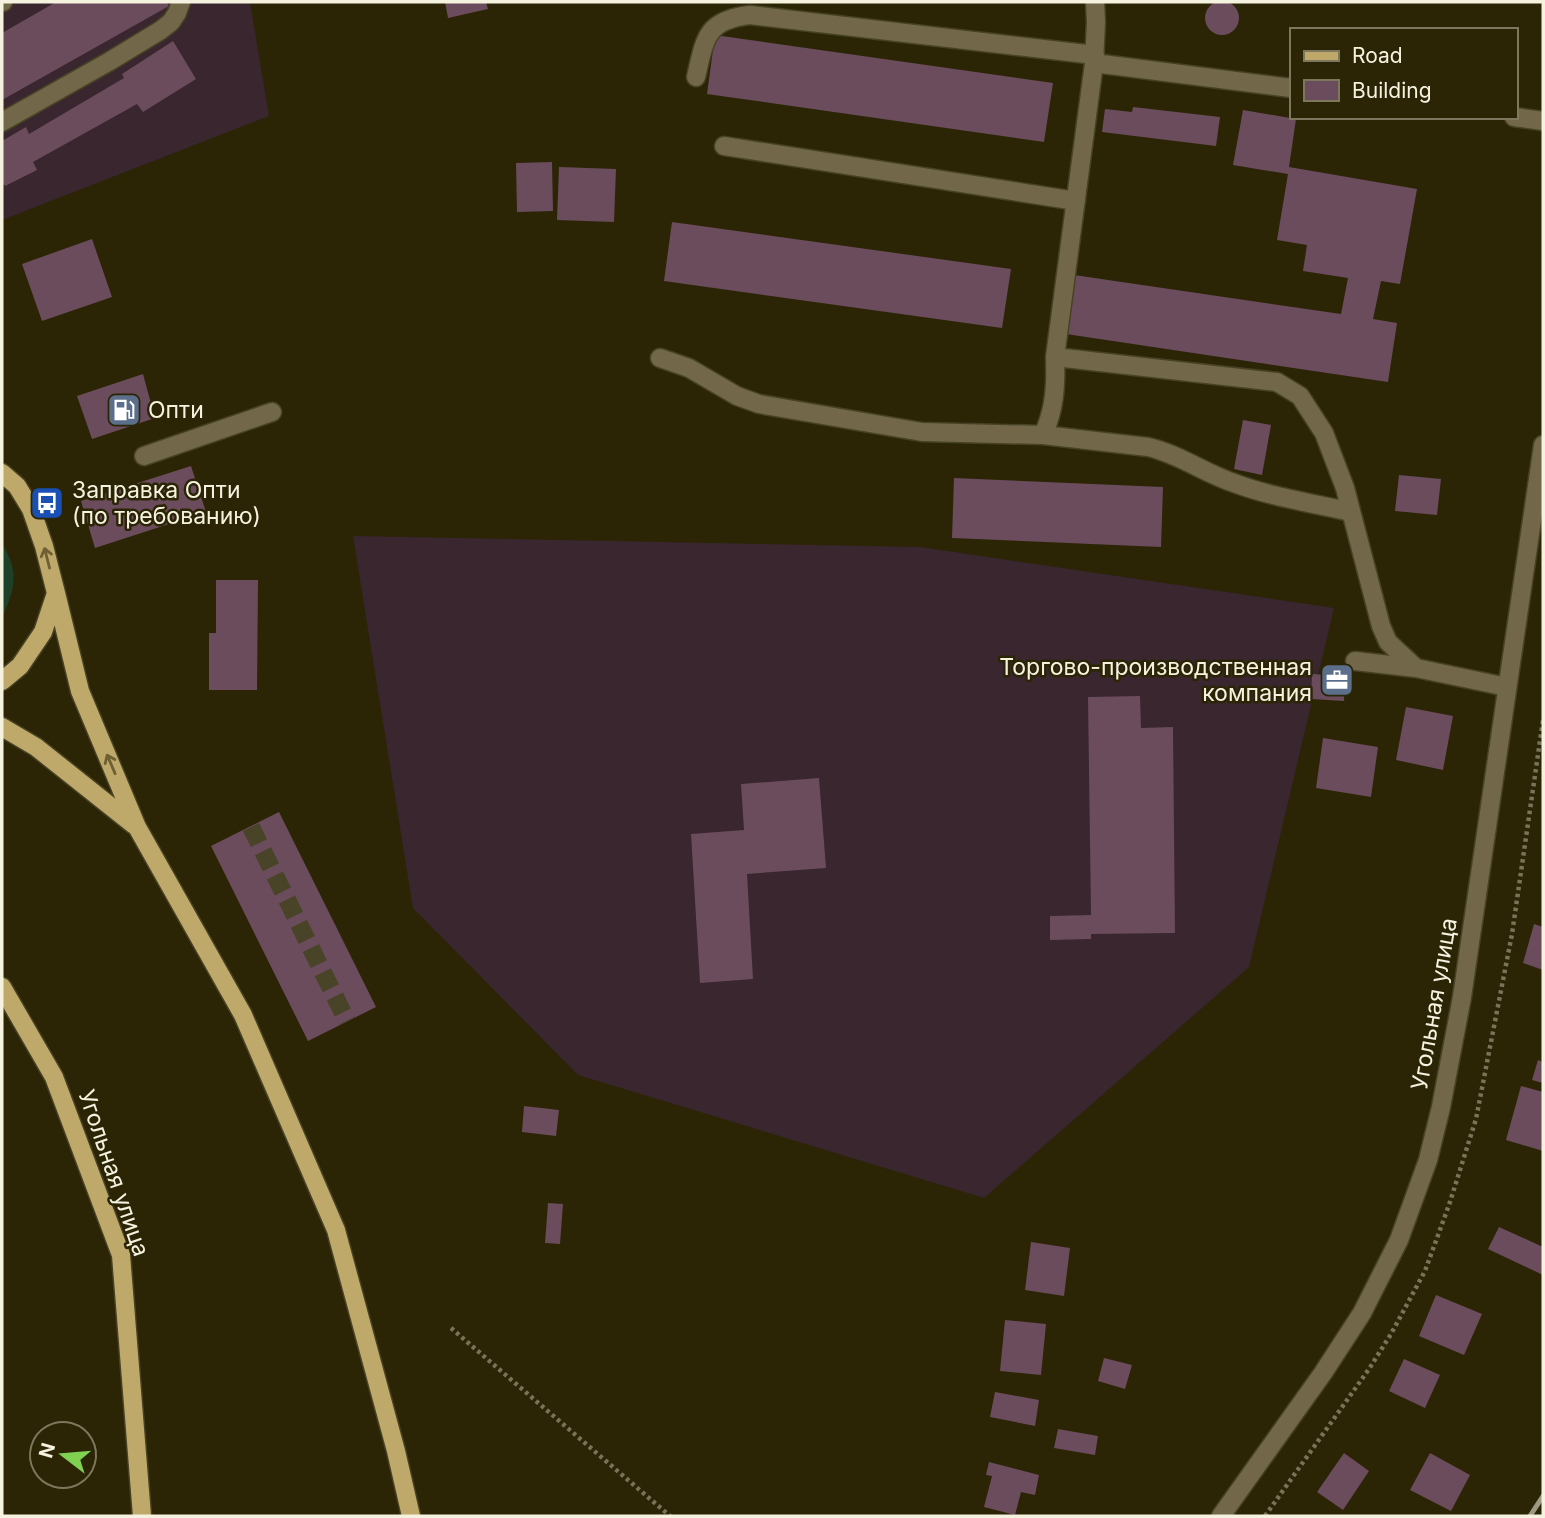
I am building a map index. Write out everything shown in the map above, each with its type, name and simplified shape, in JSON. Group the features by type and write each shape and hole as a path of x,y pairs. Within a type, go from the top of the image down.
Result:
{"main road":[{"path":"2,473 16,486 31,509 44,546 80,691 137,827 243,1014 336,1230 411,1516"},
{"path":"2,681 20,666 43,632 56,593"},
{"path":"2,727 36,747 137,827"},
{"name":"Угольная улица","path":"2,987 54,1077 121,1255 142,1516"}],"street":[{"path":"2,122 161,30 171,22 181,2"},
{"path":"1043,435 1054,404 1055,357 1094,59 1094,2"},
{"path":"696,77 709,32 734,17 751,15 1094,59 1290,88"},
{"path":"1517,117 1543,121"},
{"path":"724,146 1076,201"},
{"path":"1055,357 1277,382 1300,396 1324,433 1345,488 1381,626 1388,642 1416,668"},
{"path":"660,358 689,368 737,396 759,404 922,432 1043,435 1165,451 1241,486 1351,512"},
{"path":"144,456 272,412"},
{"name":"Угольная улица","path":"1221,1516 1362,1313 1399,1240 1428,1160 1462,997 1543,445"},
{"path":"1355,661 1416,668 1507,687"}],"path":[{"path":"451,1328 670,1516"}],"shaded area":[{"path":"2,2 250,2 269,116 2,220"},
{"path":"353,536 920,547 1334,608 1249,967 984,1198 578,1075 413,908"}],"green space":[{"path":"2,543 11,563 14,580 2,617"}],"building":[{"path":"1222,1 1234,6 1239,18 1234,30 1222,35 1210,30 1205,18 1210,6"},
{"path":"56,2 167,2 169,6 2,100 2,33"},
{"path":"445,2 486,2 488,9 448,18"},
{"path":"715,35 1053,83 1044,142 707,94"},
{"path":"173,41 196,79 143,112 137,104 33,162 37,170 5,186 2,182 2,141 26,127 29,134 124,78 122,74"},
{"path":"1133,107 1220,117 1216,146 1102,132 1105,109 1132,112"},
{"path":"1243,110 1296,119 1289,167 1417,189 1400,284 1381,281 1373,319 1397,323 1388,382 1066,334 1074,275 1341,314 1348,278 1303,271 1307,245 1277,240 1288,174 1233,165"},
{"path":"552,162 553,211 517,212 516,163"},
{"path":"559,167 616,169 614,222 557,220"},
{"path":"672,222 1011,269 1002,328 664,281"},
{"path":"92,239 112,297 42,321 22,264"},
{"path":"143,374 155,418 92,439 77,396"},
{"path":"1243,420 1271,425 1262,475 1234,469"},
{"path":"191,466 206,512 95,548 81,501"},
{"path":"1399,475 1441,479 1437,515 1395,511"},
{"path":"954,478 1163,487 1161,547 952,538"},
{"path":"216,580 258,580 257,690 209,690 209,633 216,633"},
{"path":"1312,674 1345,676 1344,701 1311,699"},
{"path":"1140,696 1141,728 1173,727 1175,933 1091,934 1091,939 1050,940 1050,916 1091,915 1088,697"},
{"path":"1406,707 1453,716 1443,770 1396,760"},
{"path":"1323,738 1378,747 1371,797 1316,788"},
{"path":"819,778 826,868 747,874 753,979 700,983 691,834 744,830 741,784"},
{"path":"279,812 376,1007 308,1041 211,846"},
{"path":"1534,924 1543,927 1543,970 1523,963"},
{"path":"1538,1060 1543,1062 1543,1083 1532,1080"},
{"path":"1521,1086 1543,1092 1543,1151 1506,1140"},
{"path":"524,1106 559,1110 556,1136 522,1132"},
{"path":"548,1203 563,1204 560,1244 545,1243"},
{"path":"1499,1227 1543,1247 1543,1275 1488,1249"},
{"path":"1031,1242 1070,1248 1064,1296 1025,1290"},
{"path":"1436,1295 1482,1314 1464,1355 1419,1336"},
{"path":"1005,1320 1046,1324 1041,1375 1000,1371"},
{"path":"1104,1358 1132,1365 1125,1389 1098,1381"},
{"path":"1404,1359 1440,1375 1425,1408 1389,1391"},
{"path":"995,1392 1039,1400 1035,1426 990,1417"},
{"path":"1058,1429 1098,1436 1095,1455 1054,1448"},
{"path":"1344,1453 1369,1471 1343,1510 1317,1492"},
{"path":"1430,1453 1470,1475 1451,1511 1410,1490"},
{"path":"989,1462 1039,1475 1035,1495 1021,1492 1015,1515 984,1507 992,1476 986,1475"}],"tunnel":[{"path":"251,827 347,1021"}],"railway":[{"path":"1530,1516 1543,1496"}],"place":[{"name":"Опти","path":"124,410"},
{"name":"Заправка Опти (по требованию)","path":"47,503"},
{"name":"Торгово-производственная компания","path":"1337,680"}]}
